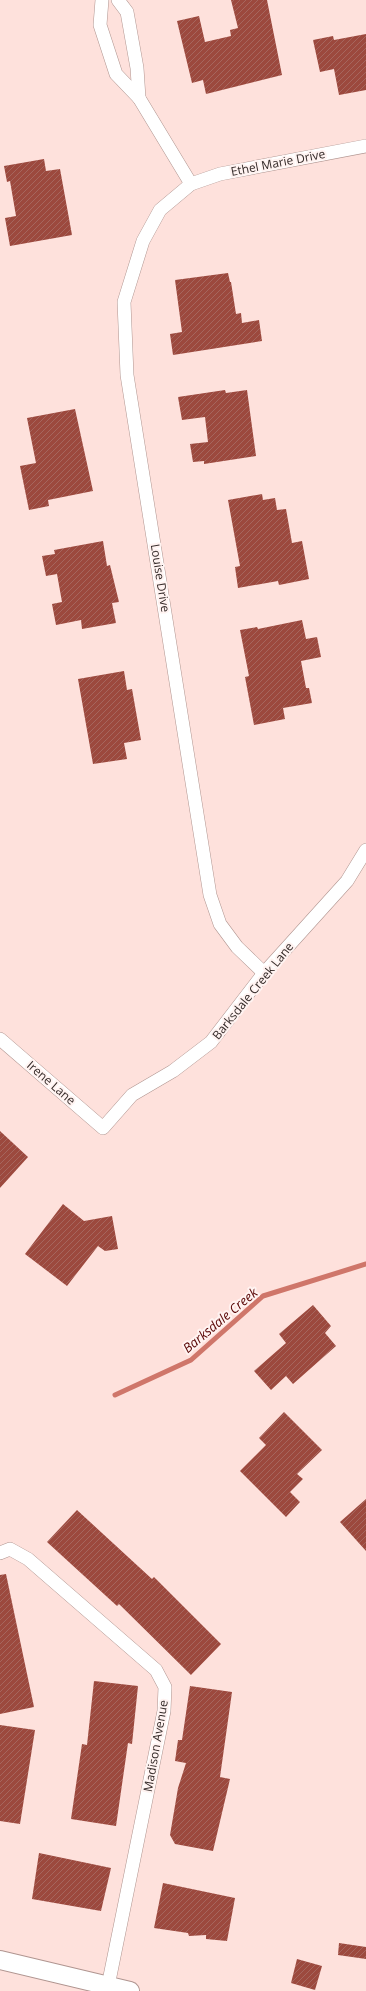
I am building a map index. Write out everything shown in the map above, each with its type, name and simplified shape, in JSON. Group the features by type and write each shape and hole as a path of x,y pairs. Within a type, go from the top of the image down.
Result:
{"main road":[{"path":"0,1960 130,1991"}],"street":[{"path":"102,0 100,25 116,74 139,98 191,184"},
{"path":"118,0 127,12 137,68 139,98"},
{"name":"Ethel Marie Drive","path":"191,184 220,174 366,146"},
{"name":"Louise Drive","path":"191,184 160,210 143,241 132,272 124,302 127,375 210,895 220,924 237,947 264,973"},
{"name":"Barksdale Creek Lane","path":"103,1128 132,1095 173,1071 211,1042 264,973 347,881 366,850"},
{"name":"Irene Lane","path":"0,1039 103,1128"},
{"name":"Madison Avenue","path":"5,1551 28,1559 156,1670 165,1687 164,1711 108,1986"}],"building":[{"path":"231,0 267,0 282,75 206,94 203,80 192,83 177,21 199,16 205,42 231,36 230,30 238,28"},
{"path":"366,34 366,90 339,95 334,69 320,72 313,40 333,36 334,40"},
{"path":"44,159 46,171 60,169 72,235 10,246 5,218 16,216 10,181 7,182 4,166"},
{"path":"228,273 231,282 236,314 241,313 242,323 259,320 262,341 173,355 170,334 182,332 175,280"},
{"path":"225,390 226,393 247,390 256,456 204,464 204,461 193,462 190,444 208,442 205,417 182,420 178,397"},
{"path":"75,409 93,491 48,500 49,506 29,510 20,466 36,463 27,418"},
{"path":"262,494 263,500 275,498 277,510 286,509 292,543 302,541 309,579 279,585 278,581 238,588 235,567 240,566 228,500"},
{"path":"103,541 107,566 110,565 119,602 112,603 116,623 82,629 81,620 56,625 52,604 62,602 57,574 46,576 42,556 55,554 54,550"},
{"path":"302,620 306,639 317,637 321,657 301,661 306,688 309,688 312,703 283,708 285,719 254,725 245,677 249,676 240,630 257,627 258,629"},
{"path":"124,671 127,690 132,689 141,740 124,743 127,759 93,764 78,679"},
{"path":"0,1131 28,1157 0,1188"},
{"path":"63,1204 84,1221 112,1216 118,1249 105,1251 98,1246 67,1286 25,1254"},
{"path":"313,1305 331,1326 325,1333 336,1346 293,1384 286,1376 271,1390 254,1371 286,1343 279,1334"},
{"path":"284,1412 322,1450 297,1474 303,1479 290,1492 300,1502 286,1517 240,1471 266,1445 259,1438"},
{"path":"366,1499 366,1551 340,1522"},
{"path":"77,1510 152,1579 154,1577 221,1644 191,1675 119,1604 117,1606 47,1542"},
{"path":"6,1574 34,1707 0,1714 0,1575"},
{"path":"94,1681 138,1686 132,1744 128,1743 116,1826 71,1819 82,1744 87,1745"},
{"path":"190,1686 232,1692 220,1777 230,1779 213,1851 175,1844 170,1835 178,1788 186,1763 175,1761 178,1740 182,1740"},
{"path":"0,1725 35,1730 20,1824 0,1821"},
{"path":"39,1853 111,1868 101,1911 32,1899"},
{"path":"163,1883 235,1898 227,1941 206,1939 206,1935 189,1936 188,1933 154,1928"},
{"path":"339,1943 366,1947 366,1959 338,1955"},
{"path":"297,1959 322,1966 315,1990 291,1983"}],"waterway":[{"name":"Barksdale Creek","path":"115,1395 191,1360 263,1296 366,1264"}]}
